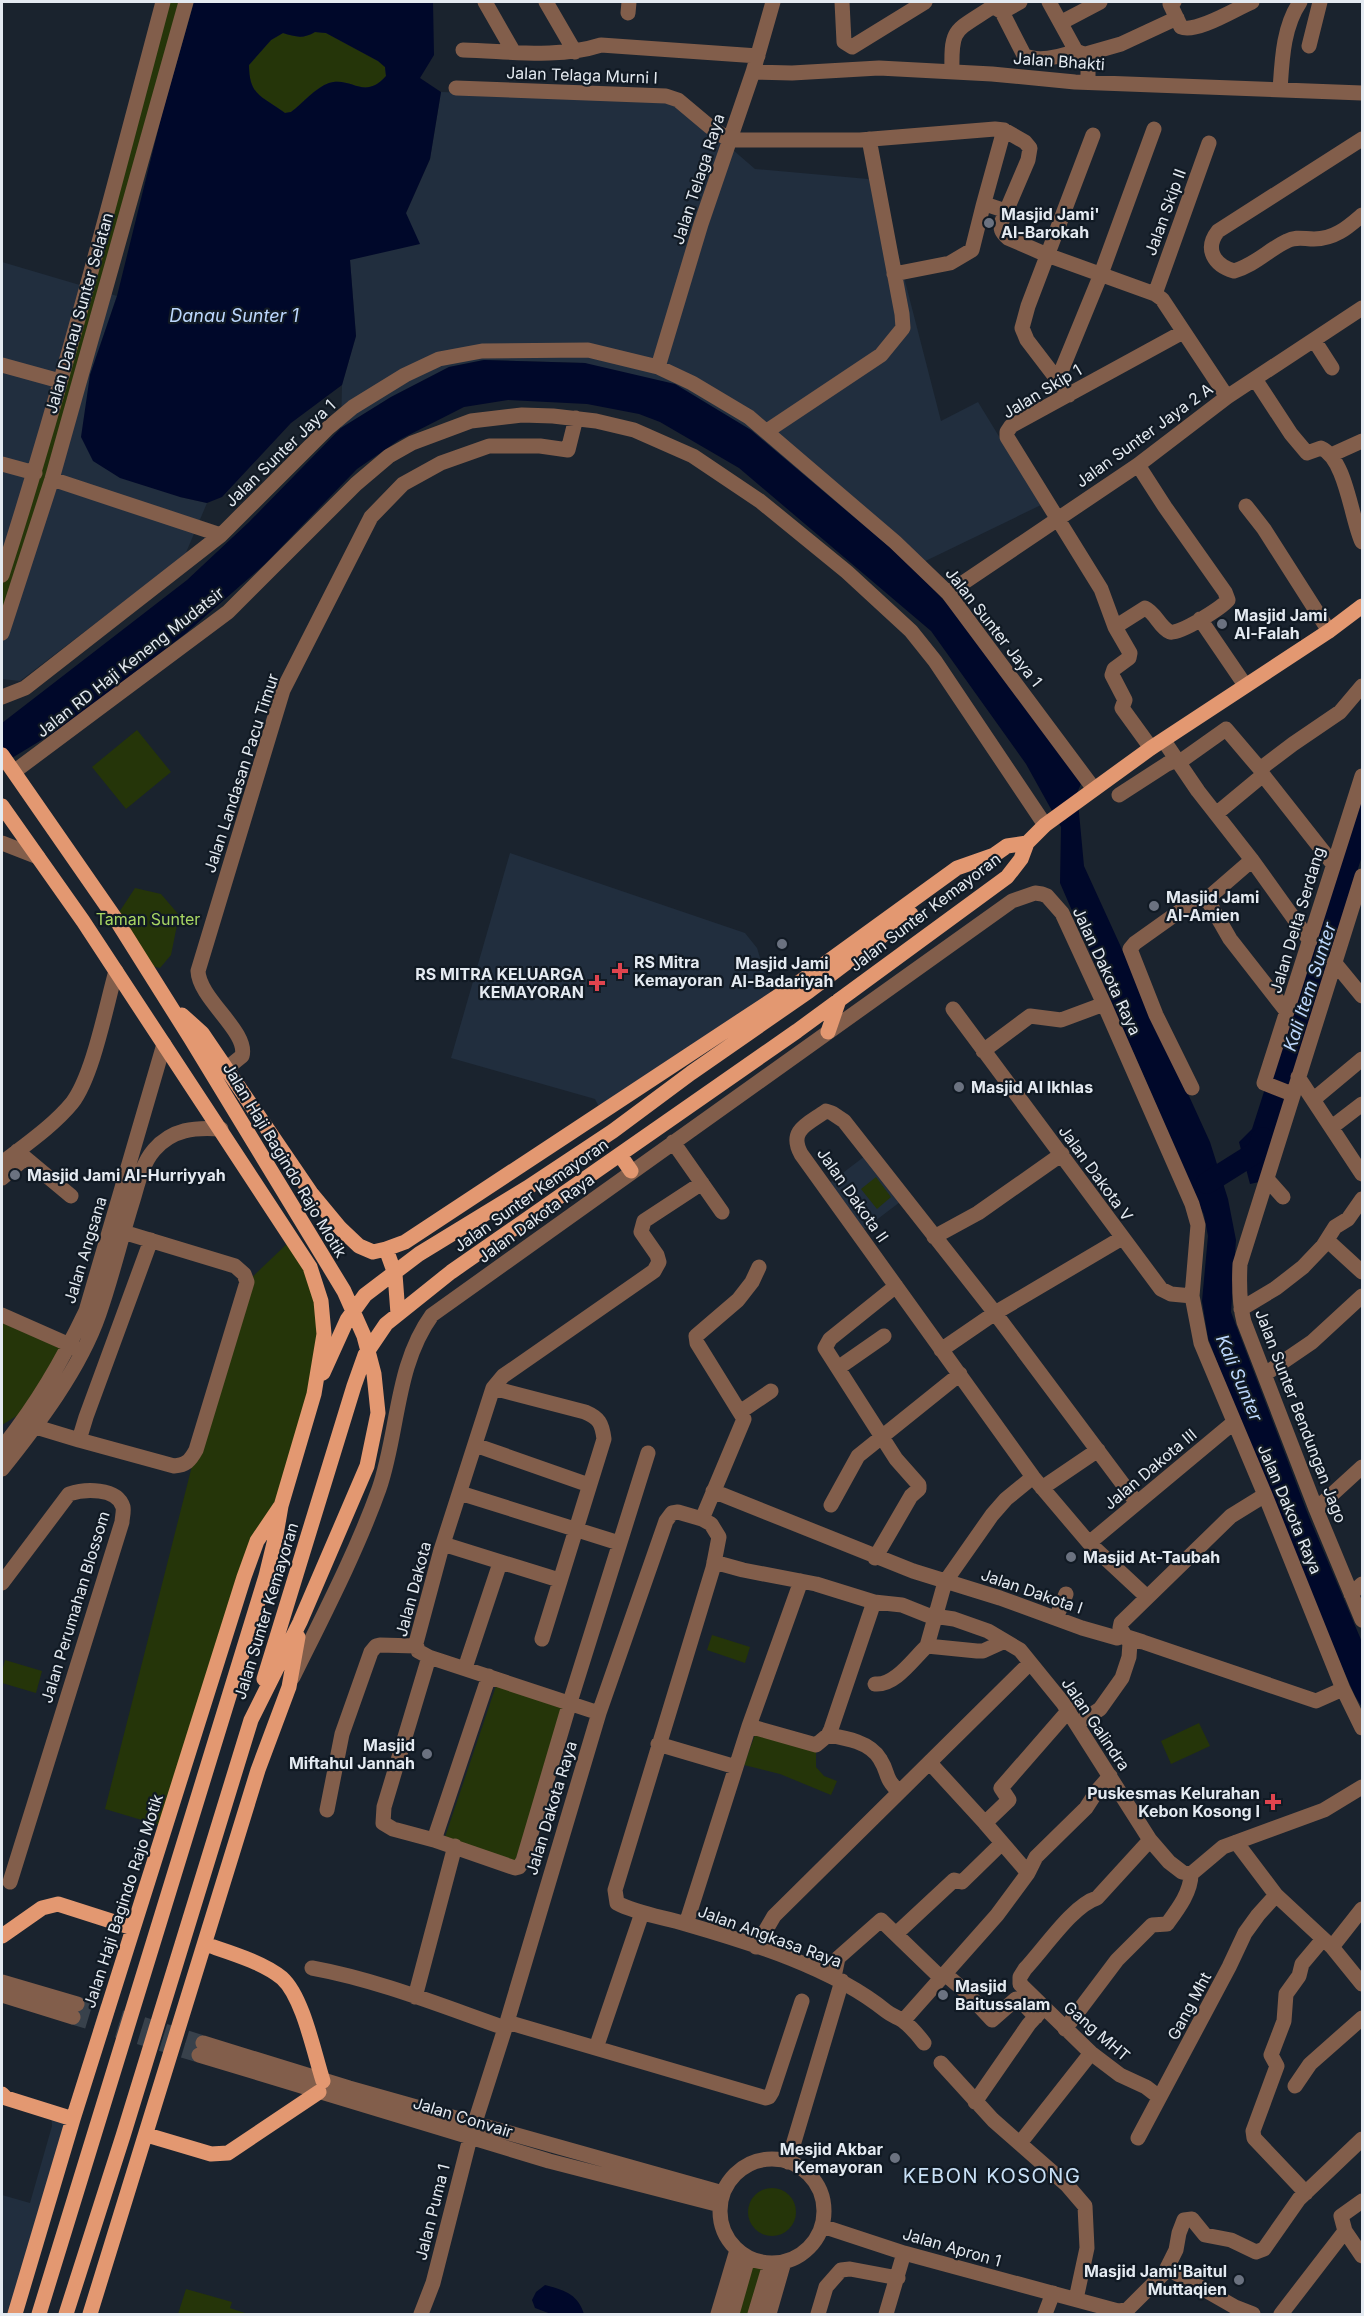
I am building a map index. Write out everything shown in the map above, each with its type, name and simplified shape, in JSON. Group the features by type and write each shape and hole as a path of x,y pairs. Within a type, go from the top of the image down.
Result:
{"main road":[{"name":"Jalan Sunter Kemayoran","path":"251,1719 365,1355 386,1324 451,1272 839,1000 1007,877 1021,859 1027,843 1050,821 1089,792 1245,684 1329,631 1362,606"},
{"name":"Jalan Haji Bagindo Rajo Motik","path":"8,763 115,918 344,1291 364,1336 374,1374 378,1413 368,1466 300,1622 251,1719 66,2314"},
{"name":"Jalan Haji Bagindo Rajo Motik","path":"2,806 116,971 310,1267 321,1301 324,1334 314,1394 280,1506 276,1535 266,1575 39,2314"},
{"name":"Jalan Sunter Kemayoran","path":"314,1394 347,1320 365,1295 419,1254 527,1188 613,1131 805,986 1007,846 1027,843"},
{"path":"168,1003 202,1033 326,1213 359,1246 373,1252 405,1242 615,1102 805,986 957,868 994,855"},
{"path":"908,916 924,939"},
{"path":"828,1032 839,1000"},
{"path":"613,1131 615,1102"},
{"path":"620,1155 631,1172"},
{"path":"527,1188 544,1209"},
{"path":"292,1239 303,1242 315,1239 324,1231 326,1213"},
{"path":"436,1221 461,1228"},
{"path":"386,1249 395,1274 398,1314"},
{"name":"Jalan Haji Bagindo Rajo Motik","path":"15,2314 73,2119 250,1559 264,1527 280,1506"},
{"name":"Jalan Haji Bagindo Rajo Motik","path":"90,2314 258,1770 289,1687 300,1622"},
{"path":"2,1936 42,1908 58,1904 133,1928"},
{"path":"147,2135 211,2154 228,2153 321,2086 297,2000 290,1987 280,1977 264,1968 205,1944"},
{"path":"2,2094 6,2098 73,2119"},
{"path":"123,2136 124,2206"},
{"path":"52,2190 68,2221"}],"street":[{"name":"Jalan Danau Sunter Selatan","path":"2,575 35,473 163,2"},
{"name":"Jalan Danau Sunter Selatan","path":"2,633 52,479 186,2"},
{"path":"485,2 513,51"},
{"name":"Jalan Telaga Raya","path":"658,367 701,224 753,72 773,2"},
{"path":"844,3 844,42 852,46 925,2"},
{"path":"1002,12 1020,2"},
{"path":"1049,2 1081,52 1088,82"},
{"path":"1062,22 1100,2"},
{"path":"1171,2 1181,27 1186,29 1201,25 1252,2"},
{"path":"1280,90 1285,39 1294,10 1300,2"},
{"path":"1309,46 1320,2"},
{"path":"552,3 575,52"},
{"path":"952,72 951,43 956,32 994,7 1002,12 1024,55 1030,58 1042,58 1121,44 1178,18"},
{"path":"463,50 575,52 600,45 758,56"},
{"name":"Jalan Bhakti","path":"753,72 792,73 879,68 1088,82 1362,93"},
{"name":"Jalan Telaga Murni I","path":"456,88 666,96 678,100 729,140"},
{"path":"1058,379 1101,274 1154,129"},
{"path":"729,140 819,141 1004,130 1025,142 1030,148 1028,160 1001,225 1003,234 1047,255 1155,294 1162,299 1227,397"},
{"path":"894,274 950,263 972,250 1004,130"},
{"path":"1069,395 1027,340 1022,328 1093,135"},
{"path":"767,431 881,355 903,328 868,139"},
{"path":"1362,139 1218,231 1212,239 1211,247 1221,265 1234,271 1251,265 1288,240 1315,239 1340,234 1362,215"},
{"name":"Jalan Skip II","path":"1155,294 1209,143"},
{"path":"983,206 988,205 1006,211"},
{"name":"Jalan Sunter Jaya 2 A","path":"948,593 1138,465 1227,397 1362,308"},
{"name":"Jalan Skip 1","path":"1058,518 1007,436 1011,426 1183,332"},
{"path":"1314,340 1332,368"},
{"name":"Jalan Sunter Jaya 1","path":"2,697 25,688 221,536 336,421 405,375 439,359 499,349 588,350 658,367 692,383 749,417 895,542 948,593 1089,792"},
{"path":"2,365 60,381"},
{"path":"1255,380 1291,434 1307,453 1322,448 1331,455 1341,475 1362,542"},
{"name":"Jalan RD Haji Keneng Mudatsir","path":"8,763 228,612 356,484 389,456 412,443 471,421 522,415 576,418 634,430 693,456 760,501 847,572 911,631 1050,821"},
{"name":"Jalan Landasan Pacu Timur","path":"226,1069 242,1056 242,1045 226,1019 203,990 198,980 198,970 284,690 371,517 403,484 441,463 489,446 540,446 568,450 576,418"},
{"path":"1331,455 1362,441"},
{"path":"2,464 35,473"},
{"path":"1115,627 1145,608 1152,612 1165,628 1176,632 1200,620 1227,602 1228,596 1138,465"},
{"path":"52,479 221,536"},
{"path":"1246,506 1264,529 1329,631"},
{"path":"1058,518 1101,589 1115,627 1130,653 1129,658 1112,673 1125,700 1122,708 1178,763 1310,941"},
{"path":"1200,620 1245,684"},
{"path":"1216,814 1293,744 1340,712 1362,686"},
{"path":"1119,795 1167,764 1174,761 1178,763 1226,729 1333,864"},
{"name":"Jalan Delta Serdang","path":"1287,1012 1362,777"},
{"path":"2,843 38,857"},
{"path":"1192,1088 1156,1015 1130,951 1135,943 1194,901 1207,899 1252,860"},
{"name":"Jalan Sunter Bendungan Jago","path":"1362,876 1291,1093 1240,1264 1241,1309 1316,1509 1362,1620"},
{"name":"Jalan Dakota Raya","path":"432,1315 1012,901 1035,893 1047,896 1062,913 1192,1204 1198,1225 1192,1296 1201,1343 1343,1689 1362,1728"},
{"name":"Jalan Delta Serdang","path":"1207,899 1230,939 1287,1012"},
{"path":"1353,907 1362,921"},
{"path":"1334,962 1362,996"},
{"path":"2,1178 73,1101 87,1076 116,971"},
{"path":"983,1051 1030,1016 1061,1020 1104,1004"},
{"name":"Jalan Dakota V","path":"952,1009 1161,1289 1171,1294 1192,1296"},
{"path":"1287,1012 1265,1084 1291,1093"},
{"name":"Jalan Angsana","path":"2,1468 36,1427 76,1347 164,1044"},
{"path":"1314,1099 1362,1059"},
{"path":"1298,1077 1362,1174"},
{"path":"1332,1127 1362,1104"},
{"name":"Jalan Dakota II","path":"1137,1503 995,1312 838,1116 825,1112 800,1131 796,1136 796,1144 801,1154 1037,1482 1089,1543 1148,1597"},
{"name":"Jalan Angsana","path":"2,1448 98,1316 145,1164 154,1150 183,1130 195,1127 221,1129"},
{"path":"673,1142 722,1212"},
{"path":"934,1238 978,1213 1062,1154"},
{"path":"2,1163 21,1155"},
{"path":"21,1155 71,1196"},
{"path":"1267,1179 1283,1197"},
{"name":"Jalan Dakota","path":"599,1713 429,1657 418,1651 416,1646 443,1544 493,1388 503,1376 654,1271 659,1263 657,1255 641,1232 644,1221 702,1183"},
{"path":"1241,1309 1276,1288 1303,1267 1327,1240 1335,1227 1348,1218 1362,1199"},
{"path":"36,1427 174,1466 184,1465 196,1450 247,1282 244,1274 235,1266 123,1232"},
{"path":"941,1350 995,1312 1122,1238"},
{"path":"79,1440 152,1240"},
{"path":"1327,1240 1362,1272"},
{"path":"736,1767 658,1744 714,1562 719,1538 711,1524 702,1519 744,1420 696,1338 700,1330 738,1300 752,1282 759,1267"},
{"path":"875,1558 911,1496 919,1490 915,1478 896,1459 825,1348 826,1342 896,1286"},
{"path":"1265,1374 1360,1305"},
{"path":"2,1315 76,1347"},
{"name":"Jalan Haji Bagindo Rajo Motik","path":"289,1687 340,1579 379,1488 387,1461 407,1363 413,1347 432,1315"},
{"path":"838,1368 884,1336"},
{"path":"831,1505 858,1456 960,1374"},
{"path":"493,1388 596,1417 602,1424 603,1439 542,1639"},
{"path":"740,1412 771,1391"},
{"name":"Jalan Dakota III","path":"1089,1543 1233,1423"},
{"path":"475,1445 589,1485"},
{"path":"875,1684 883,1684 892,1680 927,1646 945,1582 962,1555 1006,1499 1098,1450"},
{"path":"429,1657 382,1816 382,1823 386,1827 455,1846 515,1868 521,1864 648,1453"},
{"path":"1316,1509 1362,1467"},
{"name":"Jalan Perumahan Blossom","path":"2,1583 69,1494 77,1491 103,1492 120,1501 123,1509 122,1522 10,1882"},
{"name":"Jalan Dakota I","path":"713,1491 875,1558 1082,1628 1117,1638 1124,1636 1316,1701 1343,1689"},
{"path":"460,1493 620,1544"},
{"path":"1077,1724 1100,1709 1122,1678 1130,1657 1130,1643 1120,1628 1121,1623 1231,1516 1265,1495"},
{"name":"Jalan Dakota Raya","path":"474,2122 506,2025 599,1713 666,1521 672,1513 678,1512 702,1519"},
{"path":"443,1544 559,1580"},
{"name":"Jalan Galindra","path":"714,1562 801,1581 874,1602 902,1605 914,1611 954,1619 988,1631 1020,1650 1069,1710 1150,1840 1169,1862 1182,1872 1191,1874"},
{"path":"465,1668 500,1563"},
{"path":"686,1924 749,1726 801,1581"},
{"path":"1350,1594 1362,1584"},
{"path":"1056,1618 1066,1594"},
{"path":"749,1726 816,1745 828,1735 874,1602"},
{"path":"927,1646 983,1651 1005,1641"},
{"path":"327,1810 342,1734 371,1652 380,1645 416,1646"},
{"path":"756,1947 774,1916 1030,1663"},
{"path":"434,1840 489,1676"},
{"path":"985,1823 1009,1800 1002,1790 1004,1784 1069,1710"},
{"path":"828,1735 851,1738 874,1751 884,1767 887,1780 899,1792"},
{"name":"Jalan Angkasa Raya","path":"658,1744 615,1890 616,1903 756,1947 838,1979 788,2162"},
{"path":"930,1763 1028,1873"},
{"path":"903,2021 997,1915 1028,1873 1036,1857 1086,1808 1110,1776"},
{"path":"1065,2029 1124,1953 1152,1925 1167,1924 1187,1894 1191,1874 1223,1848 1324,1810 1362,1787"},
{"name":"Gang MHT","path":"1040,2012 1022,1987 1020,1977 1075,1910 1097,1898 1150,1840"},
{"path":"1236,1842 1276,1894 1360,1977"},
{"path":"897,1933 954,1880 962,1882 1002,1843"},
{"path":"415,1996 455,1846"},
{"name":"Gang Mht","path":"1138,2138 1245,1933 1276,1894"},
{"path":"1306,2193 1254,2138 1253,2131 1277,2066 1271,2055 1284,2021 1286,1994 1299,1976 1302,1964 1328,1943 1362,1909"},
{"path":"596,2048 642,1912"},
{"path":"924,2043 903,2021 888,2013 871,1998 838,1979 838,1958 879,1922 884,1922 943,1976"},
{"path":"312,1968 334,1972 506,2025 769,2097 802,2001"},
{"name":"Gang MHT","path":"943,1976 966,1992 992,2020 1016,1999 1020,2000 1065,2029 1120,2075 1146,2087 1159,2097"},
{"path":"2,1982 75,2010 2,1995"},
{"name":"Gang MHT","path":"975,2102 1040,2012"},
{"path":"1295,2086 1310,2064 1362,2018"},
{"name":"Jalan Convair","path":"201,2049 321,2086 470,2138 549,2161 721,2199"},
{"name":"Gang Mht","path":"1020,2143 1091,2053"},
{"path":"941,2063 993,2120 1066,2185 1085,2206 1087,2248 1076,2299"},
{"name":"Jalan Convair","path":"321,2086 474,2122 721,2199"},
{"name":"Jalan Puma 1","path":"421,2314 430,2294 474,2122"},
{"path":"1165,2272 1176,2250 1184,2220 1192,2219 1205,2235 1231,2240 1256,2252 1264,2249 1299,2199 1362,2139"},
{"path":"768,2159 788,2162 807,2173 820,2192 824,2214 822,2226 808,2249 797,2257 777,2263 742,2254 723,2231 720,2221 721,2199 733,2176 749,2164 768,2159"},
{"path":"1362,2201 1341,2216 1345,2231 1362,2256"},
{"name":"Jalan Apron 1","path":"822,2226 904,2253 1118,2311 1127,2310 1133,2306 1165,2272"},
{"path":"1281,2314 1345,2231"},
{"path":"886,2314 904,2253"},
{"path":"718,2314 742,2254"},
{"path":"732,2314 742,2254"},
{"path":"755,2314 777,2263"},
{"path":"769,2314 777,2263"},
{"path":"818,2314 826,2287 841,2270 850,2269 898,2278"},
{"path":"1165,2272 1172,2271 1182,2275 1206,2291 1252,2314"},
{"path":"1045,2314 1053,2293"},
{"name":"Jalan Puma 1","path":"430,2294 431,2314"}],"shaded area":[{"path":"441,92 673,98 755,169 879,180 941,421 978,402 1041,505 913,567 585,363 484,360 449,367 391,397 341,428 342,385 356,336 350,260 406,213 430,159"},
{"path":"2,262 117,296 90,375 180,497 207,503 185,555 20,681 2,679"},
{"name":"RS Mitra Kemayoran","path":"510,853 745,933 757,948 771,994 599,1107 595,1099 451,1058"},
{"path":"865,1156 900,1202 862,1231 827,1185"},
{"path":"51,2112 73,2119 15,2314 2,2314 2,2195 30,2203 52,2126"}],"green space":[{"path":"163,2 186,2 2,630 2,570"},
{"path":"315,32 326,33 378,61 385,67 386,76 371,87 345,82 329,83 314,92 291,112 285,113 254,89 249,65 271,40 283,33 299,37"},
{"path":"137,730 171,772 126,809 92,767"},
{"name":"Taman Sunter","path":"135,888 161,894 179,915 171,955 160,968 147,965 116,917"},
{"path":"876,1177 891,1197 877,1209 861,1189"},
{"path":"292,1239 310,1267 324,1334 281,1506 257,1541 165,1827 105,1809 196,1450 247,1282"},
{"path":"2,1315 70,1345 36,1404 2,1425"},
{"path":"712,1635 750,1647 745,1663 707,1650"},
{"path":"5,1660 42,1671 36,1693 2,1683"},
{"path":"497,1683 567,1707 515,1861 445,1837"},
{"path":"1199,1723 1210,1746 1171,1764 1161,1741"},
{"path":"756,1732 816,1747 816,1767 824,1776 837,1781 831,1795 780,1774 744,1765"},
{"path":"772,2188 789,2195 796,2212 789,2229 772,2236 755,2229 748,2212 755,2195"},
{"path":"748,2258 763,2263 755,2314 731,2314"},
{"path":"186,2289 232,2302 230,2308 245,2314 178,2314"}],"water":[{"name":"Danau Sunter 1","path":"194,2 433,2 434,55 420,78 441,92 430,159 406,213 420,244 350,260 356,336 342,385 291,423 222,497 207,503 120,478 93,461 81,437 90,375 117,296 162,114","holes":["315,32 326,33 378,61 385,67 386,76 371,87 345,82 329,83 314,92 291,112 285,113 258,94 251,83 249,65 271,40 283,33 299,37"]},
{"name":"Kali Sunter","path":"484,360 585,363 675,384 751,430 913,567 998,659 1081,784 1064,822 1078,802 1084,866 1210,1142 1228,1199 1236,1240 1231,1312 1309,1517 1362,1642 1362,1707 1282,1533 1208,1338 1202,1301 1208,1236 1204,1215 1060,883 1061,827 1026,764 931,631 739,468 660,422 639,414 587,404 508,400 464,407 399,440 357,469 265,564 185,634 68,724 2,764 2,723 187,580 249,522 341,428 391,397 449,367"},
{"name":"Kali Item Sunter","path":"1362,786 1362,856 1259,1182 1250,1184 1239,1142 1252,1129"},
{"path":"545,2285 574,2297 584,2314 551,2314 535,2308 532,2300 536,2292"}],"waterway":[{"path":"1207,1183 1258,1151 1262,1138"}],"tunnel":[{"path":"77,2004 203,2043"},
{"path":"73,2017 199,2055"}],"place":[{"name":"Masjid Jami' Al-Barokah","path":"989,223"},
{"name":"Masjid Jami Al-Falah","path":"1222,624"},
{"name":"Masjid Jami Al-Amien","path":"1154,906"},
{"name":"Masjid Jami Al-Badariyah","path":"782,944"},
{"name":"RS Mitra Kemayoran","path":"620,971"},
{"name":"RS MITRA KELUARGA KEMAYORAN","path":"597,983"},
{"name":"Masjid Al Ikhlas","path":"959,1087"},
{"name":"Masjid Jami Al-Hurriyyah","path":"15,1175"},
{"name":"Masjid At-Taubah","path":"1071,1557"},
{"name":"Masjid Miftahul Jannah","path":"427,1754"},
{"name":"Puskesmas Kelurahan Kebon Kosong I","path":"1273,1802"},
{"name":"Masjid Baitussalam","path":"943,1995"},
{"name":"Mesjid Akbar Kemayoran","path":"895,2158"},
{"name":"Masjid Jami'Baitul Muttaqien","path":"1239,2280"}],"district":[{"name":"KEBON KOSONG","path":"992,2176"}]}
